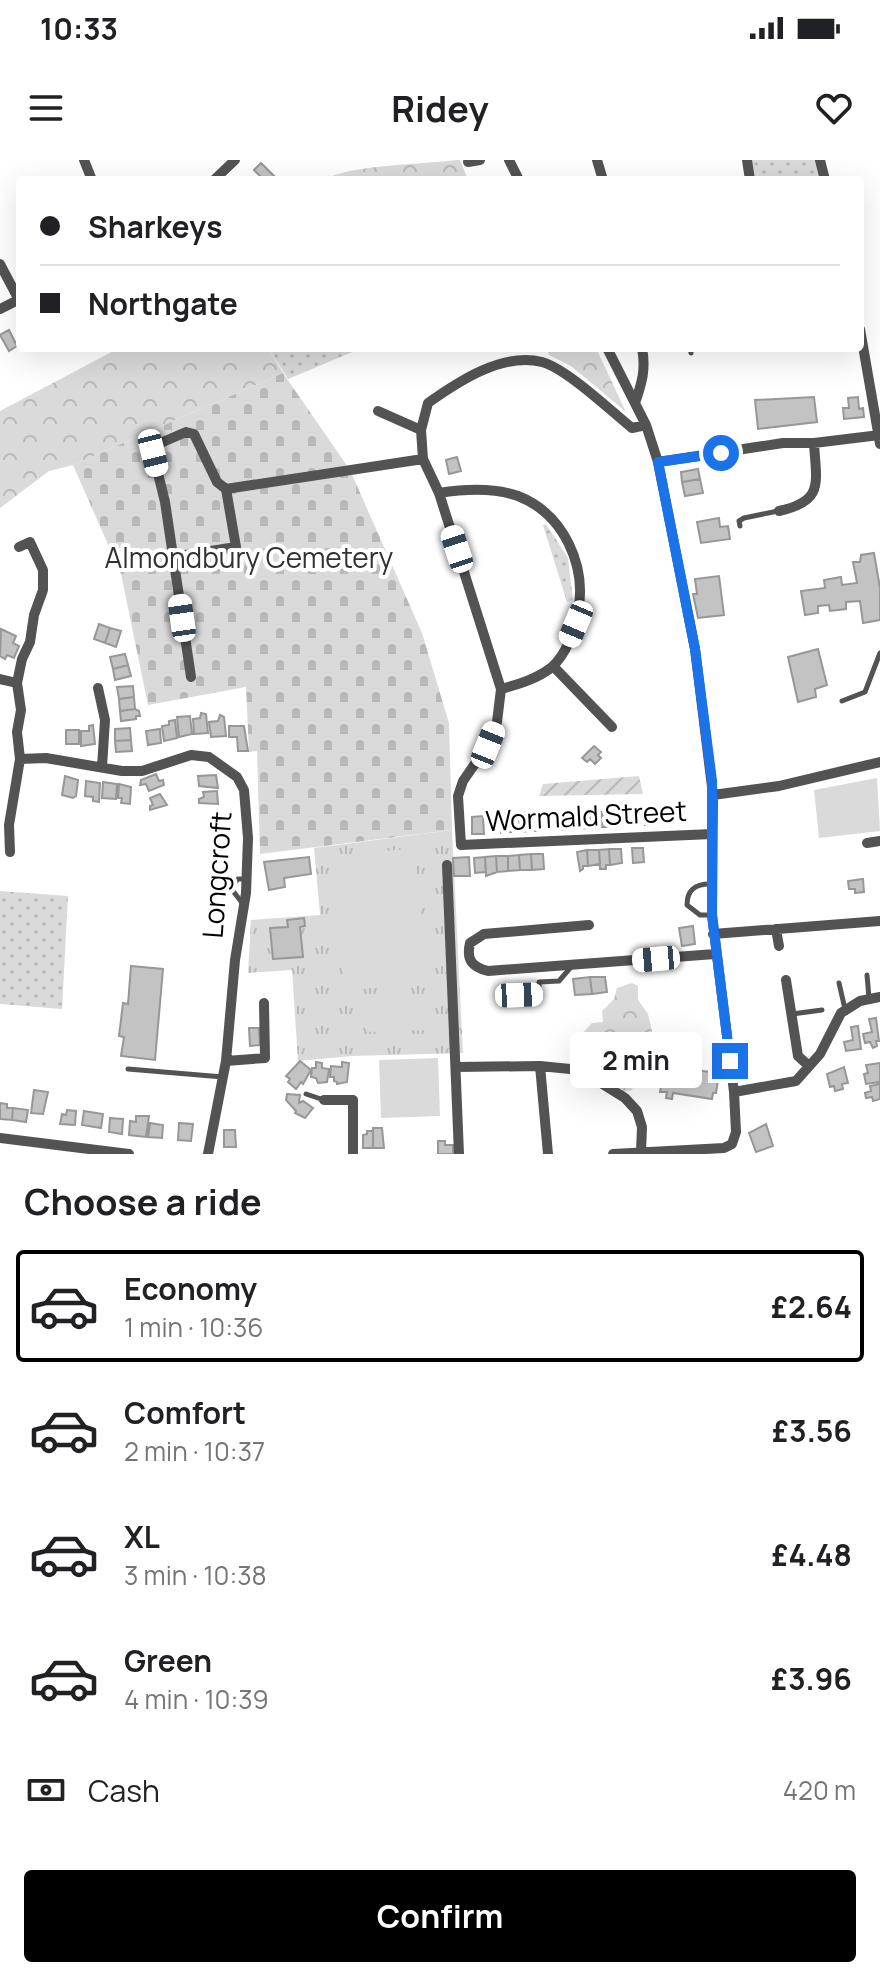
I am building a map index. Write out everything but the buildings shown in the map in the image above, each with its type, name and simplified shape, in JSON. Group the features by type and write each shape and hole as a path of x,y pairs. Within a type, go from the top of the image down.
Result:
{"street":[{"path":"218,176 235,160"},
{"path":"0,264 16,293"},
{"path":"609,352 646,425 658,462 695,649 713,795 710,884 713,934 734,1092 736,1132 734,1149 613,1154"},
{"path":"635,403 643,382 643,352"},
{"path":"658,462 783,443 879,438 864,352"},
{"path":"439,493 464,489 518,496 538,507 558,525 571,547 579,571 581,598 576,624 567,646 553,666 527,682 501,689 439,493 423,459 421,430 428,403 475,373 506,362 543,362 581,385 632,428 646,425"},
{"path":"378,411 421,430"},
{"path":"173,557 236,547 226,489 217,482 194,434 186,432 156,445 153,453 165,502 173,557 191,677"},
{"path":"779,511 798,507 811,498 818,485 814,443"},
{"path":"226,489 423,459"},
{"path":"10,852 9,825 20,759 17,732 21,710 17,683 43,590 43,570 30,542 19,547"},
{"path":"553,666 612,727"},
{"path":"0,679 17,683"},
{"path":"96,684 105,720 102,767"},
{"name":"Wormald Street","path":"501,689 497,722 488,745 463,781 458,796 461,845 712,834"},
{"name":"Longcroft","path":"20,759 46,758 122,771 142,771 191,755 209,757 237,777 244,790 247,805 244,904 235,960 224,1077 208,1154"},
{"path":"713,795 779,786 880,762"},
{"path":"867,843 880,841"},
{"path":"447,865 459,1154"},
{"path":"713,934 880,921"},
{"path":"589,925 484,934 470,943 469,959 473,965 488,971 715,954"},
{"path":"776,929 779,946"},
{"path":"786,980 798,1056 809,1066"},
{"path":"734,1092 769,1090 796,1081 820,1054 841,1013 875,997"},
{"path":"226,1061 265,1058 264,1003"},
{"path":"456,1067 540,1066 580,1070 625,1098 637,1111 642,1127 641,1152"},
{"path":"540,1066 548,1154"},
{"path":"324,1100 353,1100 353,1154"},
{"path":"0,1138 129,1154"}],"lane":[{"path":"740,526 739,521 744,518 779,511"},
{"path":"842,701 865,692 880,653"},
{"path":"710,884 698,884 692,889 687,905 700,915 712,915"},
{"path":"500,995 539,994 539,982 559,981 571,967"},
{"path":"867,975 875,997"},
{"path":"839,983 846,1010"},
{"path":"791,1015 822,1010"},
{"path":"128,1069 224,1077"},
{"path":"306,1094 324,1100"}],"green space":[{"path":"460,160 466,176 333,176 368,168"},
{"path":"747,160 820,160 824,176 749,176"},
{"path":"111,352 270,352 283,373 73,465 49,471 0,508 0,411"},
{"path":"271,352 352,352 288,379"},
{"path":"548,352 598,352 626,412 571,366"},
{"name":"Almondbury Cemetery","path":"283,373 350,470 422,633 449,723 452,830 260,854 257,751 249,752 246,687 148,705 121,574 73,465"},
{"path":"546,524 568,558 573,600 567,602 543,525"},
{"path":"639,776 643,794 539,796 543,784"},
{"path":"877,778 880,831 819,838 814,790"},
{"path":"452,830 463,1053 298,1061 292,970 248,973 251,920 320,915 314,848"},
{"path":"413,848 429,981 345,991 329,858"},
{"path":"0,891 68,896 62,1009 0,1004"},
{"path":"632,983 638,986 638,1000 648,1014 660,1052 648,1072 636,1075 632,1090 620,1093 604,1084 602,1077 584,1067 585,1060 575,1041 592,1023 603,1022 602,1011 614,999 617,988"},
{"path":"428,1001 429,1030 366,1032 365,1003"},
{"path":"438,1058 440,1116 381,1118 379,1060"}],"route":[{"path":"721,453 658,462 695,649 712,781 710,884 715,954 730,1061"}]}
